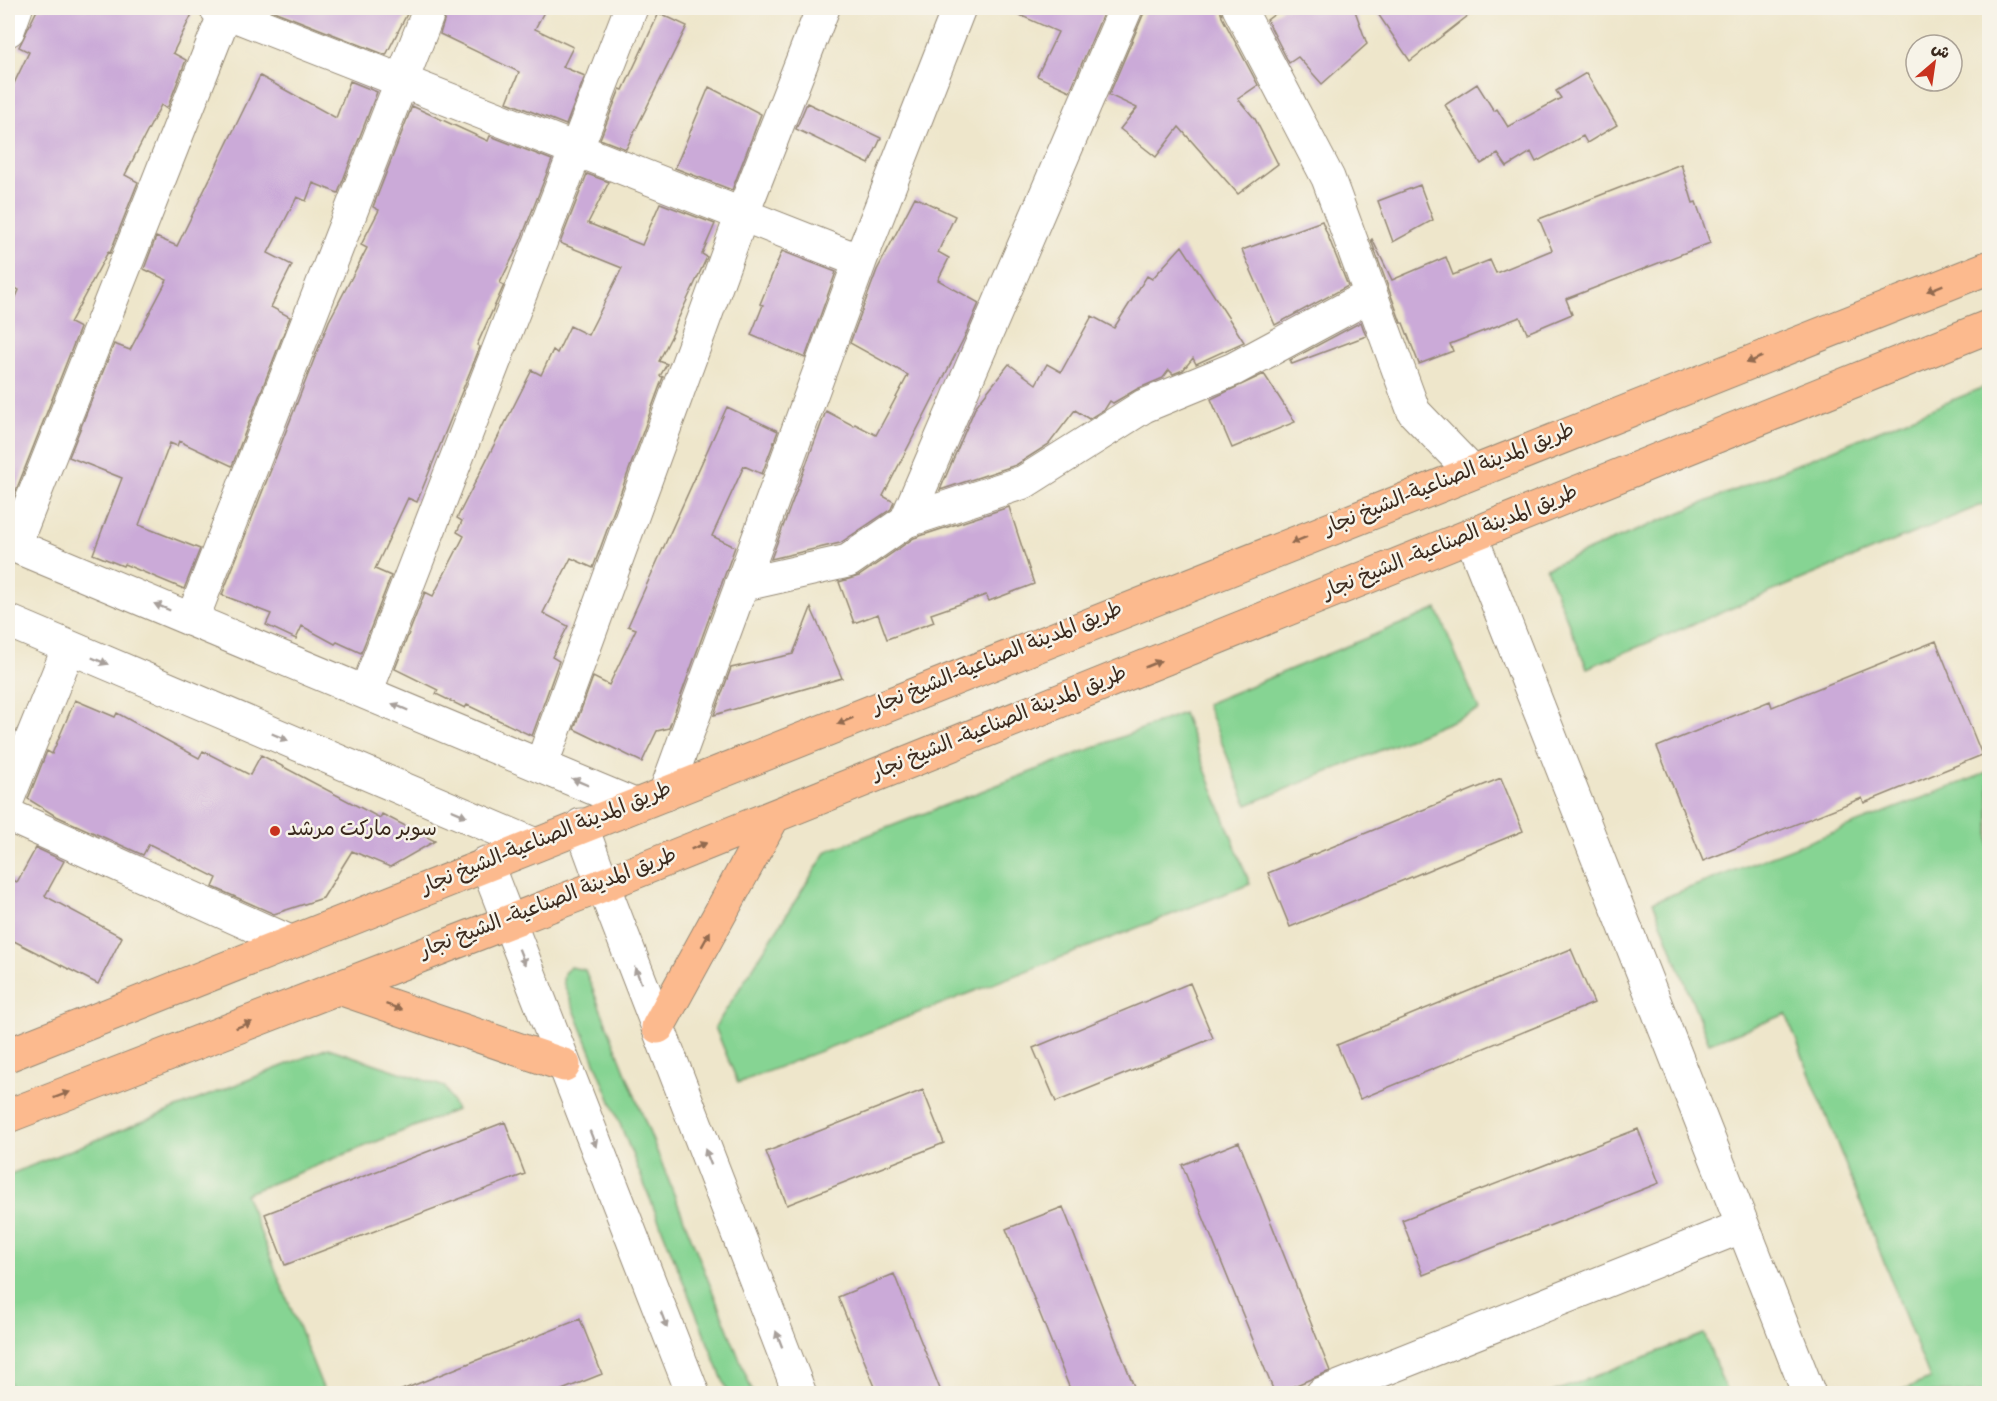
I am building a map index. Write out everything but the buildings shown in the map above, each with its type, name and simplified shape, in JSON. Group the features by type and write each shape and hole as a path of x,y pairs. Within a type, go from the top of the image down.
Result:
{"main road":[{"name":"طريق المدينة الصناعية-الشيخ نجار","path":"8,1055 533,844 665,794 1989,267"},
{"name":"طريق المدينة الصناعية- الشيخ نجار","path":"8,1116 603,885 1989,326"},
{"path":"658,1027 773,817"},
{"path":"339,988 564,1065"}],"street":[{"path":"8,30 16,8"},
{"path":"192,620 430,8"},
{"path":"366,692 631,8"},
{"path":"541,766 742,215 823,8"},
{"path":"665,794 860,261 959,8"},
{"path":"906,521 1126,8"},
{"path":"1239,8 1328,178 1414,412 1472,472"},
{"path":"634,805 11,544 223,9 860,261"},
{"path":"741,585 848,561 906,521 1024,482 1144,406 1234,369 1371,295"},
{"path":"1471,536 1809,1394"},
{"path":"8,621 533,844"},
{"path":"8,798 69,647"},
{"path":"8,814 290,942"},
{"path":"581,825 800,1394"},
{"path":"486,863 693,1394"},
{"path":"1322,1394 1743,1226"}],"green space":[{"path":"1989,385 1989,502 1587,668 1546,568"},
{"path":"1437,609 1479,710 1247,805 1206,704"},
{"path":"1183,713 1250,884 738,1083 715,1027 827,851"},
{"path":"1989,772 1989,1393 1894,1393 1930,1379 1786,1014 1709,1043 1653,902"},
{"path":"570,967 585,970 753,1393 728,1393 563,982 564,973"},
{"path":"328,1048 445,1087 456,1110 245,1194 325,1393 13,1393 8,1379 8,1175"},
{"path":"1704,1334 1727,1393 1551,1393"}],"place":[{"name":"سوبر ماركت مرشد","path":"275,831"}]}
